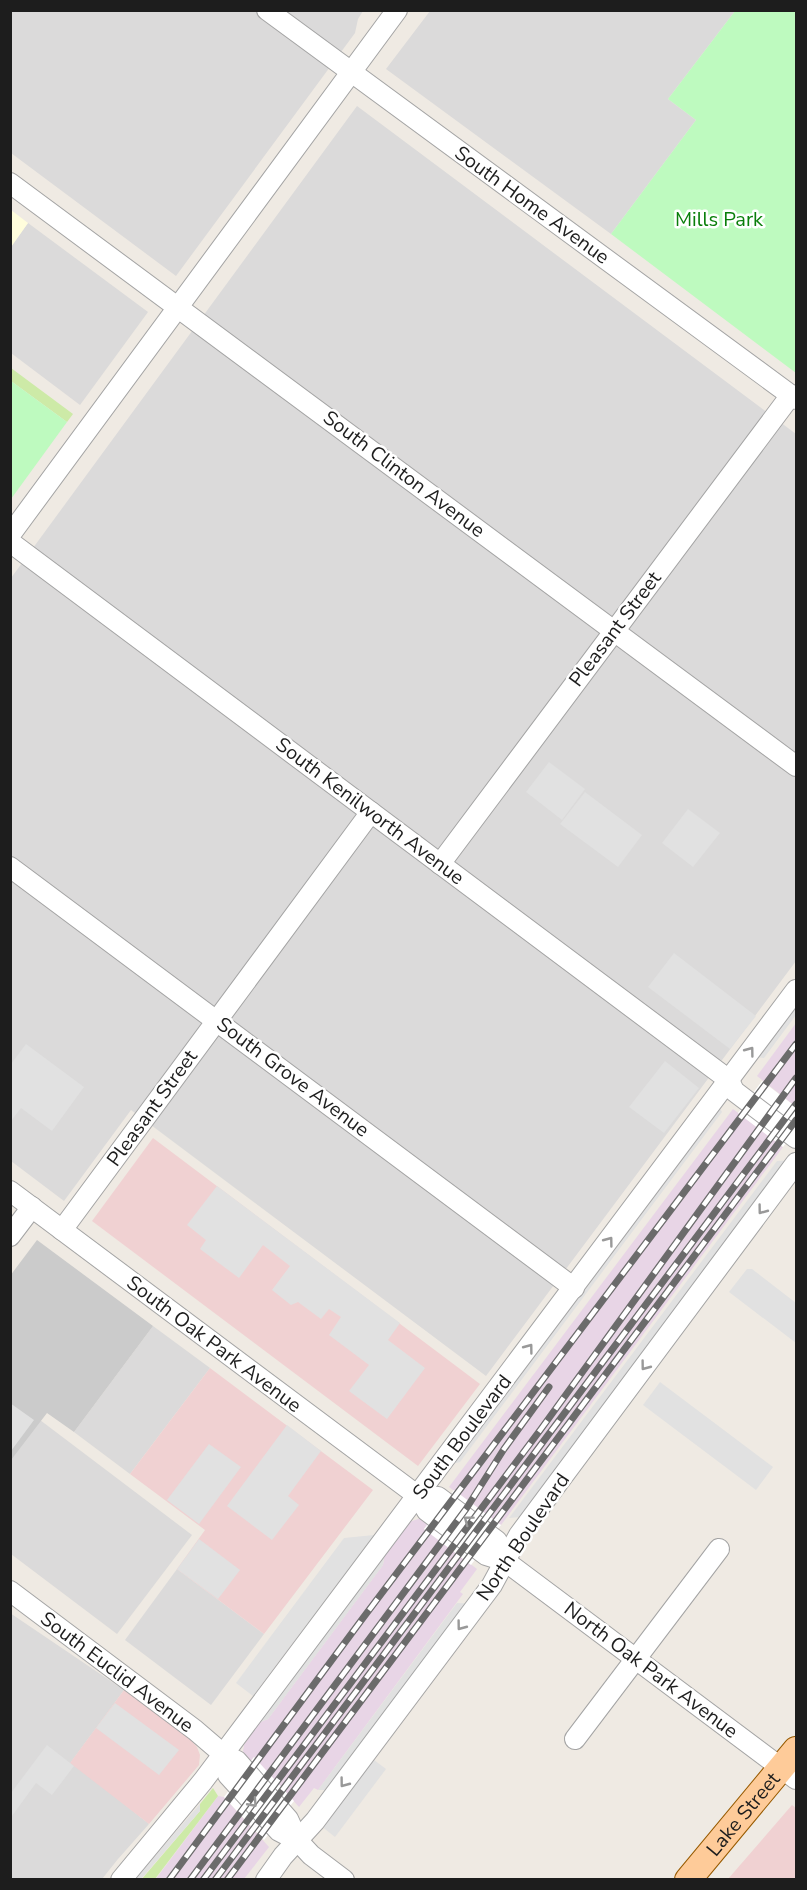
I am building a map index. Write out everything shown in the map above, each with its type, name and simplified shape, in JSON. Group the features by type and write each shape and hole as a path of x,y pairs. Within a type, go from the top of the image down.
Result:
{"main road":[{"name":"Lake Street","path":"688,1880 792,1766"}],"street":[{"name":"South Home Avenue","path":"267,10 794,397"},
{"path":"10,535 397,10"},
{"name":"South Clinton Avenue","path":"10,183 179,306 796,766"},
{"name":"Pleasant Street","path":"440,864 614,630 794,397"},
{"name":"South Kenilworth Avenue","path":"10,542 729,1080"},
{"name":"Pleasant Street","path":"62,1230 371,812"},
{"name":"South Grove Avenue","path":"10,867 574,1288"},
{"name":"South Boulevard","path":"121,1880 223,1754 796,990"},
{"path":"729,1080 741,1082 796,1123"},
{"path":"729,1080 734,1091 796,1138"},
{"name":"North Boulevard","path":"266,1880 321,1814 492,1585 519,1535 796,1162"},
{"name":"South Oak Park Avenue","path":"10,1191 418,1496"},
{"path":"10,1236 32,1207"},
{"name":"North Oak Park Avenue","path":"418,1496 427,1511 486,1555 506,1561 636,1659 792,1766"},
{"path":"575,1739 719,1549"},
{"name":"South Euclid Avenue","path":"10,1591 195,1730 223,1754"},
{"path":"223,1754 228,1775 279,1831 298,1840 311,1855 344,1880"}],"shaded area":[{"path":"10,11 363,11 358,19 355,33 176,276 11,153"},
{"path":"430,11 735,11 668,99 696,120 611,234 386,69"},
{"path":"357,106 796,434 796,961 486,1376 131,1110 64,1201 11,1161 11,578"},
{"path":"11,210 28,223 11,247"},
{"path":"28,223 148,312 80,405 11,353 11,247"},
{"path":"549,762 585,789 562,820 526,792"},
{"path":"585,792 642,835 618,867 560,824"},
{"path":"688,809 720,833 693,867 662,843"},
{"path":"674,953 756,1016 730,1049 648,987"},
{"path":"796,990 796,1015 764,1058 747,1056"},
{"path":"796,1023 796,1107 757,1076"},
{"path":"26,1044 84,1087 52,1131 21,1108 11,1121 11,1064"},
{"path":"665,1061 699,1088 664,1133 629,1107"},
{"path":"715,1099 722,1112 460,1462 440,1467"},
{"path":"733,1109 783,1147 501,1525 449,1487"},
{"path":"153,1138 480,1384 418,1466 92,1221"},
{"path":"796,1160 533,1516 509,1518 777,1161"},
{"path":"217,1186 400,1323 388,1340 425,1368 387,1419 349,1391 369,1365 329,1335 341,1317 329,1309 321,1319 298,1302 291,1305 272,1290 290,1266 263,1245 239,1278 200,1249 206,1240 187,1225"},
{"path":"37,1240 153,1326 74,1432 47,1413 11,1460 10,1276"},
{"path":"747,1269 752,1269 796,1303 796,1343 729,1292"},
{"path":"153,1326 210,1368 130,1474 74,1432"},
{"path":"210,1368 373,1490 264,1634 177,1569 205,1530 130,1474"},
{"path":"660,1382 773,1467 756,1490 643,1405"},
{"path":"10,1403 34,1420 11,1451 10,1451"},
{"path":"40,1420 192,1535 117,1634 11,1554 10,1460"},
{"path":"287,1425 321,1451 288,1496 299,1505 272,1540 227,1506"},
{"path":"209,1444 241,1467 199,1524 167,1500"},
{"path":"421,1518 429,1522 424,1529 477,1569 460,1592 463,1594 318,1790 314,1788 299,1807 254,1757 249,1763 243,1751 244,1745 258,1723 268,1719 383,1565 385,1552 409,1522"},
{"path":"374,1535 253,1696 236,1683 344,1538"},
{"path":"199,1539 240,1570 218,1599 177,1569"},
{"path":"385,1552 383,1565 268,1719 258,1723"},
{"path":"177,1569 264,1634 211,1705 125,1640"},
{"path":"457,1603 478,1604 366,1754 386,1769 335,1837 315,1821 338,1790 318,1790"},
{"path":"10,1613 124,1690 71,1762 149,1824 102,1879 11,1879"},
{"path":"124,1690 189,1738 197,1747 200,1755 199,1765 149,1824 70,1763"},
{"path":"115,1703 179,1750 159,1775 96,1728"},
{"path":"47,1745 74,1766 52,1795 36,1783 12,1816 11,1793"},
{"path":"218,1796 224,1797 269,1847 244,1879 155,1880"},
{"path":"200,1804 200,1811 141,1879 135,1879"},
{"path":"792,1805 796,1808 796,1879 728,1879"}],"green space":[{"name":"Mills Park","path":"735,11 796,11 796,373 611,234 696,120 668,99"},
{"path":"11,368 73,414 67,422 11,381"},
{"path":"11,381 67,422 11,499"},
{"path":"213,1788 218,1796 155,1879 141,1880 200,1811 200,1804"}],"pier":[{"path":"762,1081 796,1107 796,1130 783,1147 738,1113"},
{"path":"454,1490 501,1525 471,1565 424,1529"},
{"path":"254,1757 294,1801 264,1840 224,1797"}],"railway":[{"path":"169,1880 363,1618 796,1044"},
{"path":"203,1880 541,1429 796,1078"},
{"path":"215,1880 796,1104"},
{"path":"227,1880 796,1120"},
{"path":"190,1880 466,1509 504,1449 549,1387"}]}
